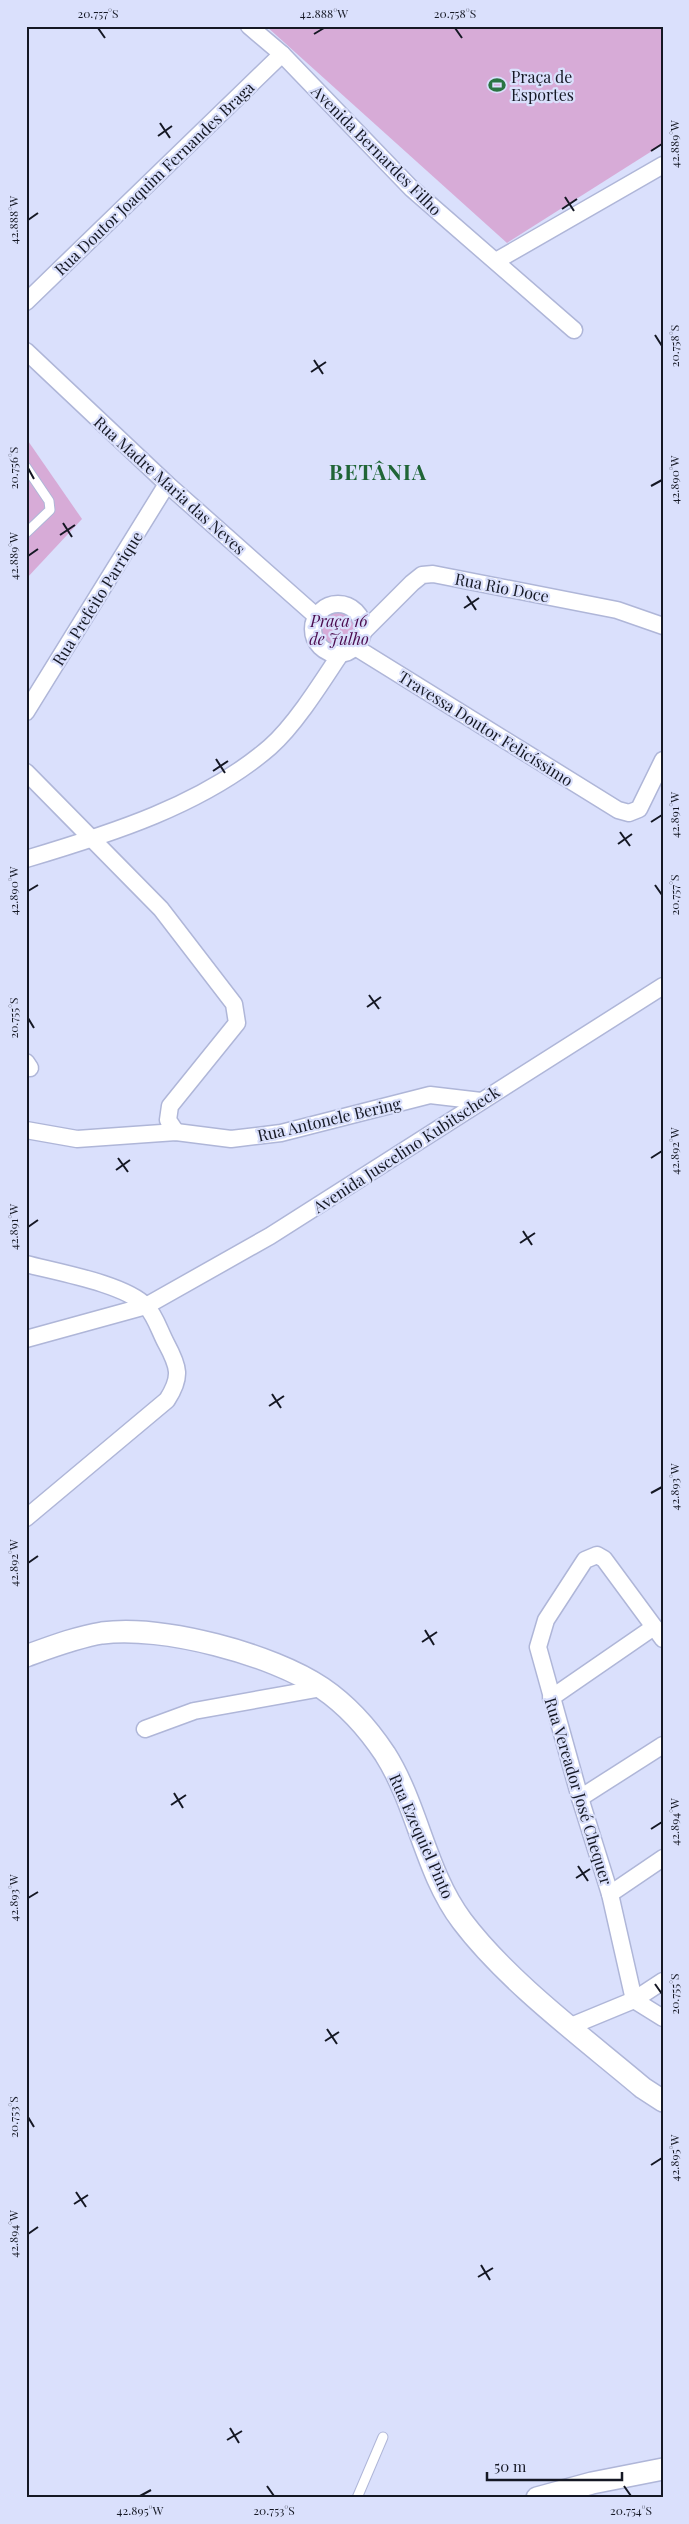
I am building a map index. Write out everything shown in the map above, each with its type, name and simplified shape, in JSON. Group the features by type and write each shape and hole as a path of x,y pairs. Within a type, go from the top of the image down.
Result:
{"street":[{"name":"Avenida Bernardes Filho","path":"249,26 282,54 411,188 574,330"},
{"name":"Rua Doutor Joaquim Fernandes Braga","path":"26,302 282,54"},
{"path":"496,261 663,164"},
{"name":"Rua Madre Maria das Neves","path":"26,351 167,484 316,616"},
{"name":"Rua Prefeito Parrique","path":"26,712 167,484"},
{"name":"Rua Rio Doce","path":"26,859 91,840 208,792 239,771 271,746 353,644 422,575 433,574 617,610 663,626"},
{"path":"335,604 350,607 360,618 353,644 326,650 315,639 313,631 316,616 327,606 335,604"},
{"name":"Travessa Doutor Felicíssimo","path":"353,644 618,810 629,813 638,809 663,760"},
{"path":"26,772 161,909 234,1004 237,1023 170,1106 168,1120 176,1132"},
{"name":"Avenida Juscelino Kubitscheck","path":"26,1339 146,1306 270,1236 663,986"},
{"name":"Rua Antonele Bering","path":"26,1130 77,1139 176,1132 231,1139 281,1133 430,1095 481,1101"},
{"path":"26,1264 119,1289 146,1306 173,1356 178,1370 177,1385 167,1400 26,1518"},
{"name":"Rua Vereador José Chequer","path":"634,2000 610,1894 580,1798 538,1647 546,1620 586,1560 597,1555 604,1559 658,1633"},
{"name":"Rua Ezequiel Pinto","path":"26,1656 103,1633 161,1634 244,1652 280,1666 322,1688 362,1723 385,1754 404,1789 441,1885 462,1920 503,1967 663,2102"},
{"path":"551,1698 658,1633"},
{"path":"145,1729 194,1711 322,1688"},
{"path":"580,1798 663,1745"},
{"path":"610,1894 663,1858"},
{"path":"571,2026 634,2000 663,1981"},
{"path":"634,2000 663,2018"},
{"path":"537,2498 592,2482 663,2469"}],"lane":[{"path":"26,467 49,500 50,510 26,533"},
{"path":"356,2498 383,2437"}],"green space":[{"name":"Praça de Esportes","path":"266,26 663,26 663,144 507,243"},
{"path":"26,438 82,519 26,579"},
{"name":"Praça 16 de Julho","path":"342,609 356,618 359,625 359,634 351,646 338,650 326,645 322,641 318,631 318,620 320,614 327,610"}],"place":[{"name":"Praça de Esportes","path":"497,85"}],"district":[{"name":"BETÂNIA","path":"378,471"}]}
